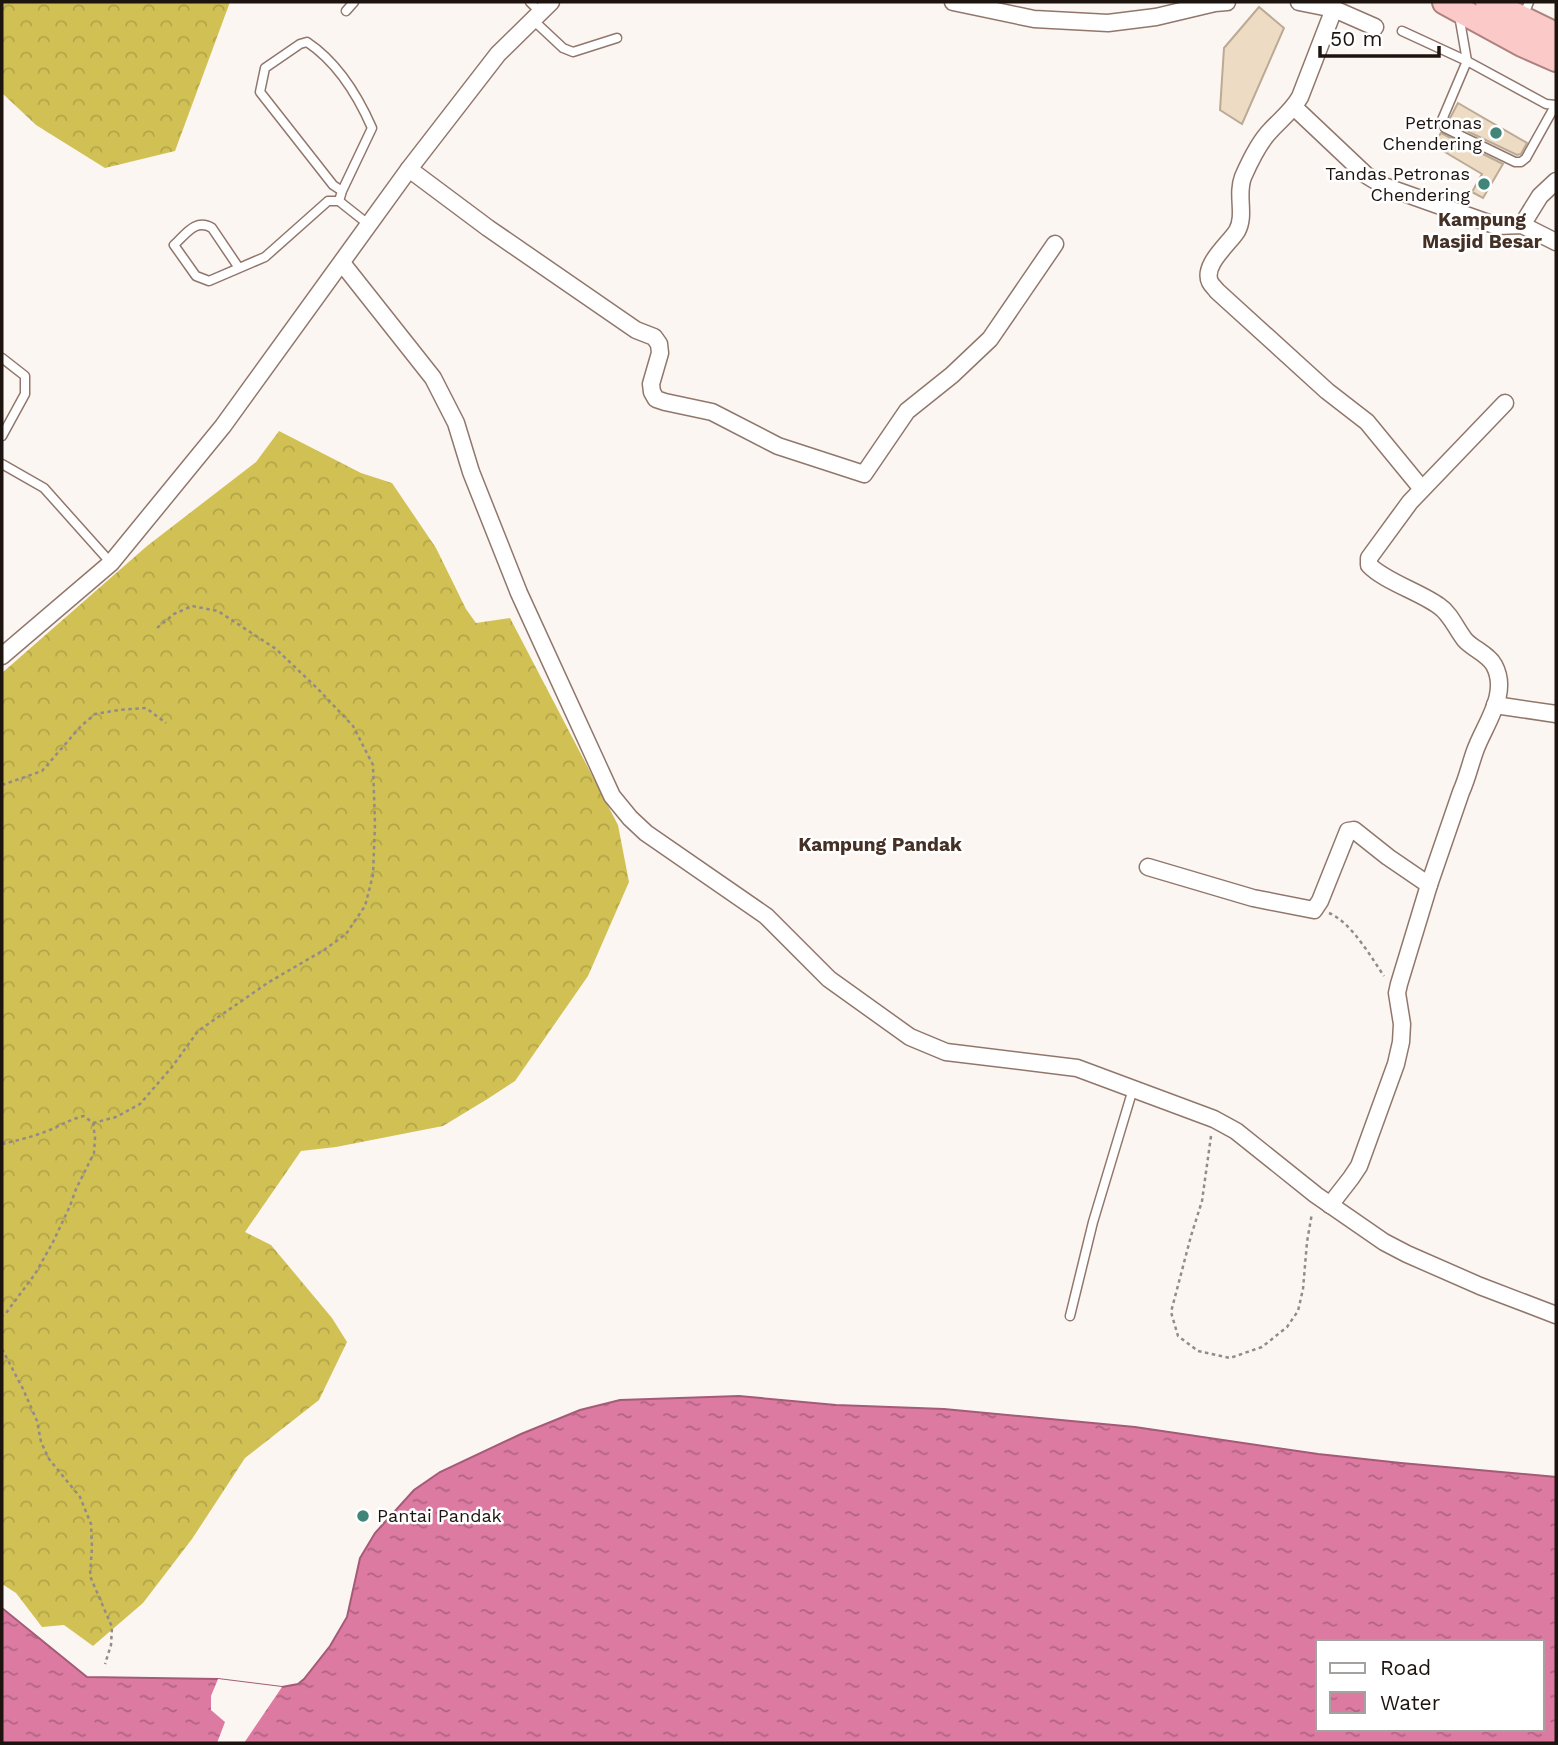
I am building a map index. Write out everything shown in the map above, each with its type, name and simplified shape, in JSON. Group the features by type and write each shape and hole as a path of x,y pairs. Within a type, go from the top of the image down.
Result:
{"highway":[{"path":"1488,2 1525,11 1556,35"},
{"path":"1451,5 1522,44 1556,59"}],"street":[{"path":"953,2 1034,19 1108,23 1156,17 1227,2"},
{"path":"1299,2 1334,9 1375,27"},
{"path":"2,656 111,563 223,426 409,169 498,54 538,9"},
{"path":"1334,9 1300,97 1261,142 1243,178 1239,193 1241,219 1237,230 1212,264 1209,281 1327,391 1367,422 1422,489"},
{"path":"1294,107 1366,175 1384,186 1497,226 1521,225 1556,242"},
{"path":"409,169 488,228 636,330 654,337 659,344 660,353 651,384 656,399 712,412 778,446 864,474 907,411 952,375 990,339 1055,244"},
{"path":"1521,225 1540,196 1556,181"},
{"path":"342,263 433,378 456,423 471,472 519,593 612,796 646,833 766,916 828,979 910,1037 946,1052 1077,1068 1214,1119 1236,1131 1316,1195 1384,1242 1480,1286 1556,1315"},
{"path":"1330,1205 1359,1166 1396,1065 1402,1024 1397,993 1429,885 1499,689 1493,664 1459,633 1446,611 1374,571 1369,565 1369,558 1410,502 1504,403"},
{"path":"1495,705 1556,714"},
{"path":"1148,867 1243,895 1314,910 1348,831 1354,830 1429,885"}],"lane":[{"path":"346,11 354,2"},
{"path":"1402,31 1466,61 1546,104 1555,105 1526,158 1521,162 1515,162 1443,125 1442,120 1466,61 1451,5"},
{"path":"538,9 563,48 573,52 617,38"},
{"path":"339,201 372,128 360,101 334,66 307,42 264,68 260,92 333,185 342,191"},
{"path":"239,268 212,228 205,224 197,225 174,245 195,276 209,281 265,257 328,201 339,201 369,225"},
{"path":"2,358 25,376 25,394 2,436"},
{"path":"2,464 44,488 111,563"},
{"path":"1070,1316 1093,1222 1133,1089"}],"path":[{"path":"93,1123 116,1117 140,1104 172,1068 198,1031 346,934 365,906 373,875 373,765 353,726 276,649 218,611 192,606 174,614 157,628"},
{"path":"2,785 42,771 94,714 119,709 146,708 166,723"},
{"path":"1314,910 1334,915 1349,928 1397,993"},
{"path":"2,1144 23,1140 83,1116 93,1123 94,1153 70,1206 35,1274 2,1316"},
{"path":"1214,1119 1202,1201 1171,1311 1178,1336 1198,1351 1230,1358 1262,1347 1287,1327 1297,1311 1303,1289 1307,1242 1316,1195"},
{"path":"2,1349 37,1421 41,1443 49,1459 80,1497 91,1524 90,1576 111,1627 111,1645 105,1664"}],"green space":[{"path":"2,2 230,2 175,151 105,168 36,125 2,93"},
{"path":"279,431 361,473 392,483 436,548 466,609 476,623 510,618 618,825 629,882 588,976 515,1081 443,1126 336,1147 301,1151 245,1232 271,1245 332,1318 347,1342 319,1400 245,1458 192,1539 143,1603 93,1646 64,1625 42,1627 16,1593 2,1584 2,673 147,546 256,462"}],"water":[{"path":"739,1396 836,1405 944,1409 1135,1427 1318,1454 1556,1477 1556,1743 2,1743 2,1608 87,1677 218,1679 282,1687 298,1684 330,1646 347,1617 360,1558 375,1533 414,1490 440,1472 580,1410 620,1400"}],"pier":[{"path":"218,1679 282,1687 244,1743 217,1743 225,1722 211,1710 211,1696"}],"building":[{"path":"1259,7 1284,28 1242,124 1220,110 1224,48"},
{"path":"1458,103 1527,143 1521,154 1517,155 1450,123"},
{"path":"1441,133 1503,164 1483,198 1472,192 1482,174 1433,145"}],"place":[{"name":"Petronas Chendering","path":"1496,133"},
{"name":"Tandas Petronas Chendering","path":"1484,184"},
{"name":"Pantai Pandak","path":"363,1516"}],"district":[{"name":"Kampung Masjid Besar","path":"1482,230"},
{"name":"Kampung Pandak","path":"880,844"}]}
